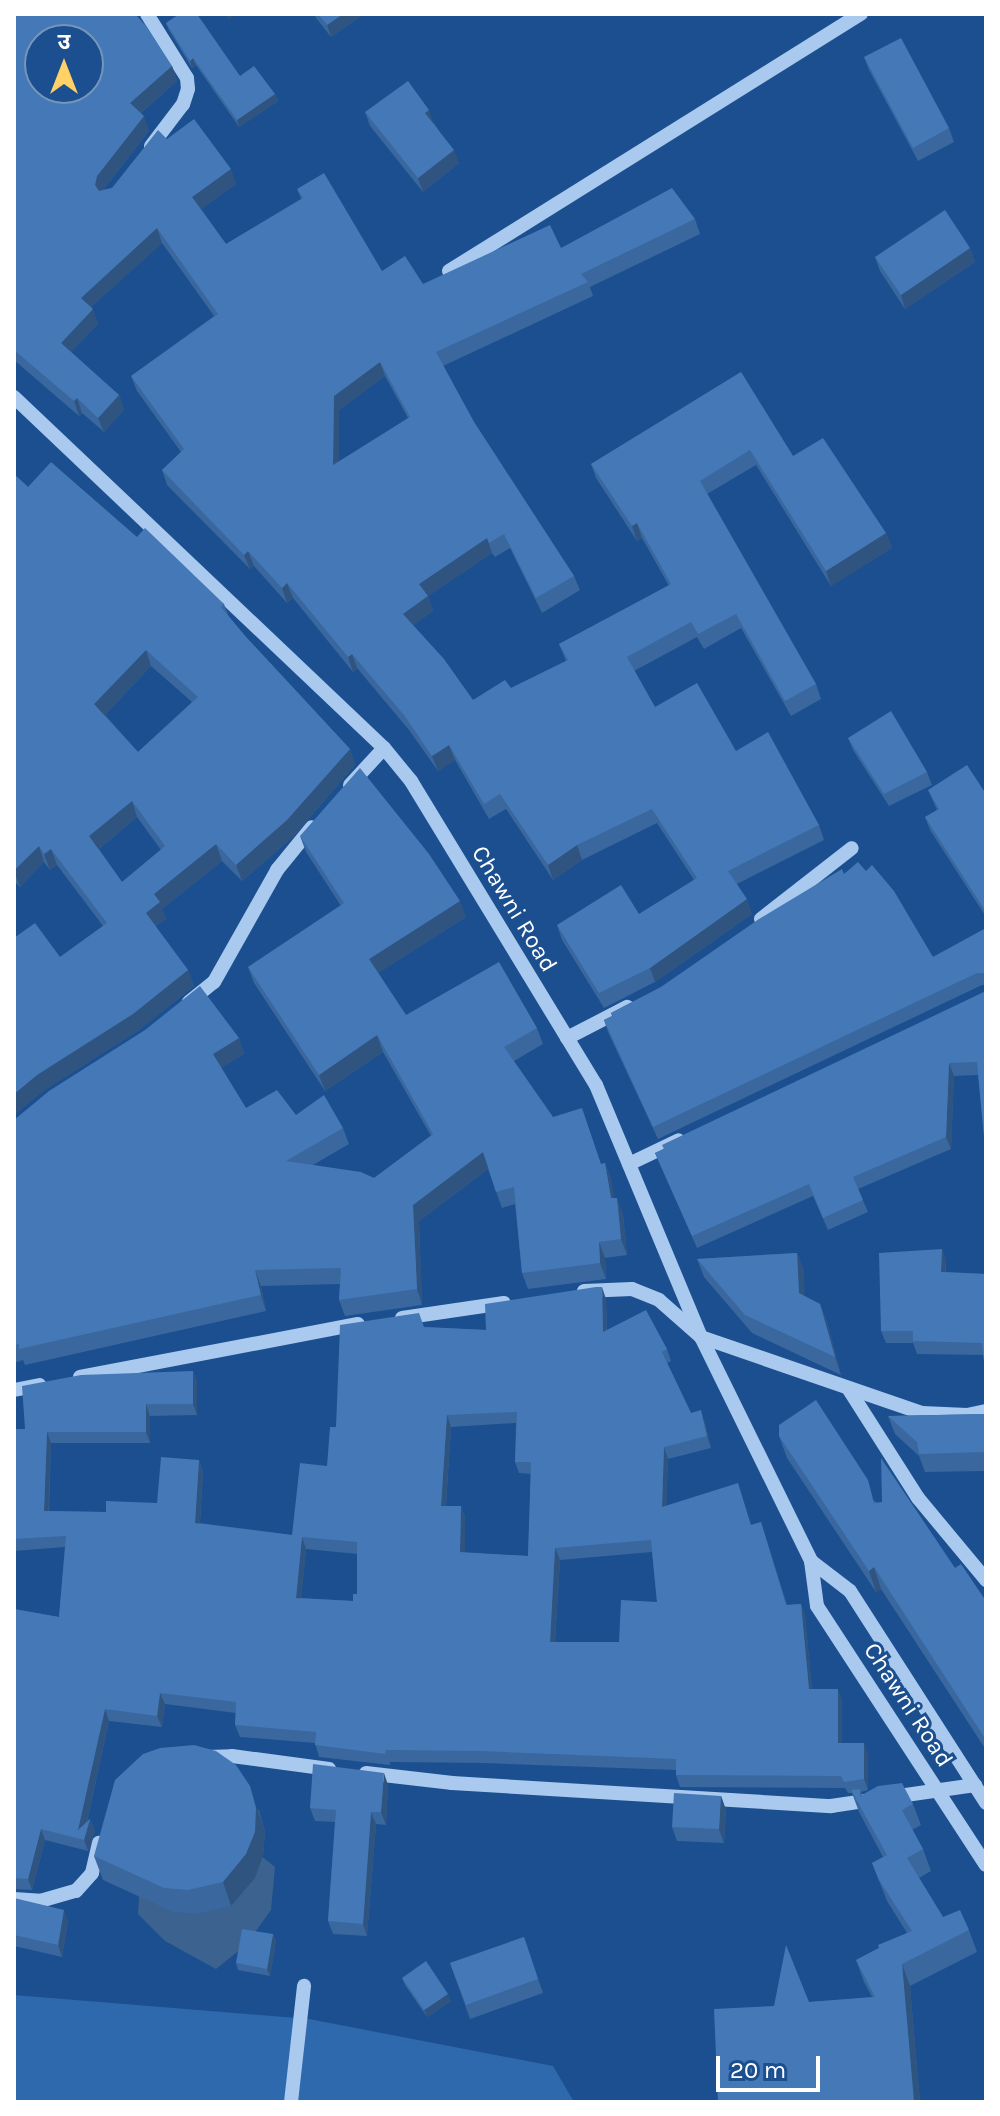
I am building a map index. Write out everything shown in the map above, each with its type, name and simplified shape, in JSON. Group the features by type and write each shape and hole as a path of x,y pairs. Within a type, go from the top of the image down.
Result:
{"street":[{"path":"138,162 183,104 188,89 187,78 147,14"},
{"path":"449,271 861,14"},
{"name":"Chawni Road","path":"14,397 384,748 411,781 596,1085 701,1337 811,1561 817,1606 986,1865"},
{"path":"342,794 384,748"},
{"path":"179,1010 214,982 277,870 321,816"},
{"path":"745,932 852,848"},
{"path":"567,1038 647,998"},
{"path":"629,1164 700,1130"},
{"path":"568,1293 632,1289 659,1300 701,1337 848,1388 922,1413 967,1415 986,1411"},
{"path":"382,1321 522,1300"},
{"path":"14,1390 367,1323"},
{"path":"848,1388 918,1498 986,1580"},
{"name":"Chawni Road","path":"811,1561 850,1591 986,1803"},
{"path":"189,1758 232,1756 452,1783 831,1806 975,1785"},
{"path":"14,1899 40,1901 76,1891 92,1873 103,1833"},
{"path":"291,2102 304,1986"}],"shaded area":[{"path":"260,1855 275,1867 271,1910 246,1945 216,1969 165,1941 138,1914 141,1864"},
{"path":"14,1995 309,2019 553,2066 574,2102 14,2102"}],"building":[{"path":"14,14 135,14 147,27 172,66 130,103 144,116 97,176 95,185 99,191 112,188 158,130 167,139 194,119 231,169 192,197 226,244 303,198 297,189 324,173 382,271 405,256 423,284 550,225 561,248 672,188 695,219 581,274 588,282 436,352 474,422 574,576 536,598 504,534 489,543 487,538 419,584 428,596 403,614 444,659 473,700 505,680 511,688 568,660 559,644 671,584 637,523 632,526 591,464 741,372 793,456 823,438 886,533 826,571 750,450 700,481 816,684 785,701 736,614 698,634 691,622 627,657 655,707 697,683 736,751 768,732 819,825 728,871 747,899 650,968 599,993 557,925 621,885 639,914 697,878 652,809 577,845 548,865 500,794 484,804 449,745 432,756 404,715 352,654 348,657 287,583 282,588 248,551 244,555 162,470 184,449 131,376 218,314 157,228 81,298 93,309 61,343 119,395 98,418 77,398 74,401 14,350","holes":["380,362 410,417 333,465 334,396"]},
{"path":"179,14 197,14 240,76 254,66 275,94 237,120 193,58 190,61 166,23"},
{"path":"318,14 343,14 327,25"},
{"path":"901,38 949,128 913,148 864,57"},
{"path":"408,81 429,110 425,113 454,150 418,178 365,112"},
{"path":"945,210 970,248 901,295 875,257"},
{"path":"51,462 137,537 145,528 224,604 221,607 246,637 350,749 287,820 236,865 216,844 154,894 160,902 146,913 188,970 133,1014 37,1075 14,1094 14,938 35,923 60,957 107,923 51,849 44,854 39,846 14,870 14,474 28,487","holes":["146,650 198,697 138,752 94,704","132,801 165,846 122,882 89,836"]},
{"path":"891,711 927,772 884,794 848,738"},
{"path":"967,765 986,794 986,912 925,817 939,809 928,790"},
{"path":"360,768 429,854 460,901 369,959 406,1015 499,962 537,1028 504,1047 553,1117 582,1108 601,1164 605,1163 611,1198 617,1198 621,1239 599,1242 600,1263 522,1273 514,1187 496,1192 483,1152 413,1205 417,1289 339,1300 341,1268 255,1270 261,1295 19,1349 19,1344 14,1345 14,1120 49,1091 145,1030 200,986 239,1038 213,1054 246,1108 277,1090 296,1115 324,1095 343,1128 286,1161 361,1172 374,1178 433,1134 377,1035 319,1075 248,967 344,903 300,836"},
{"path":"858,862 866,871 872,865 894,891 933,957 986,928 986,973 977,973 653,1127 604,1020 613,1016 611,1013 661,987 759,919 842,869 844,874"},
{"path":"986,991 986,1135 977,1062 949,1063 946,1137 853,1177 863,1200 823,1218 809,1184 692,1236 655,1153 664,1149 662,1145"},
{"path":"942,1249 941,1272 986,1274 986,1370 982,1343 913,1341 913,1331 881,1331 879,1253"},
{"path":"797,1253 799,1293 820,1304 835,1357 745,1315 697,1259"},
{"path":"602,1287 603,1332 646,1310 667,1349 662,1352 691,1413 701,1410 707,1436 664,1447 662,1507 738,1483 751,1525 761,1522 786,1605 801,1604 809,1689 838,1689 838,1743 864,1743 864,1779 844,1782 841,1776 676,1775 676,1759 480,1751 386,1750 385,1754 315,1745 316,1732 235,1725 236,1702 160,1693 157,1716 105,1709 78,1830 90,1819 84,1840 41,1829 28,1879 14,1878 14,1609 59,1617 66,1536 14,1539 14,1429 25,1429 22,1386 81,1375 193,1371 193,1404 146,1404 146,1432 47,1432 44,1511 106,1512 106,1501 157,1503 161,1457 199,1460 195,1523 292,1535 300,1463 327,1466 330,1427 336,1427 340,1325 419,1313 424,1327 486,1330 485,1304","holes":["517,1412 515,1462 531,1462 528,1556 460,1552 461,1506 441,1506 447,1415","302,1537 357,1542 357,1594 353,1594 353,1601 296,1598","651,1540 657,1602 621,1600 619,1642 550,1642 555,1548"]},
{"path":"816,1400 868,1480 874,1503 882,1502 881,1458 955,1568 961,1564 986,1601 986,1740 874,1567 869,1571 779,1436 779,1425"},
{"path":"986,1414 986,1452 919,1454 917,1442 888,1416"},
{"path":"194,1745 216,1751 236,1765 250,1786 256,1808 255,1832 246,1854 223,1882 188,1890 164,1888 94,1856 115,1780 143,1754 160,1748"},
{"path":"313,1764 384,1773 381,1812 371,1812 363,1924 328,1921 336,1810 310,1808"},
{"path":"902,1783 913,1804 902,1810 923,1849 907,1858 943,1917 960,1910 969,1930 902,1964 914,2102 718,2102 714,2009 774,2006 786,1945 809,2002 875,1997 856,1960 879,1948 878,1945 912,1931 879,1880 872,1863 887,1855 851,1790 860,1789 860,1796 878,1786"},
{"path":"674,1793 721,1796 719,1829 672,1827"},
{"path":"14,1898 64,1910 58,1945 14,1935"},
{"path":"242,1929 273,1934 267,1969 236,1963"},
{"path":"524,1937 538,1979 466,2005 450,1963"},
{"path":"426,1961 448,1994 424,2010 402,1978"}]}
